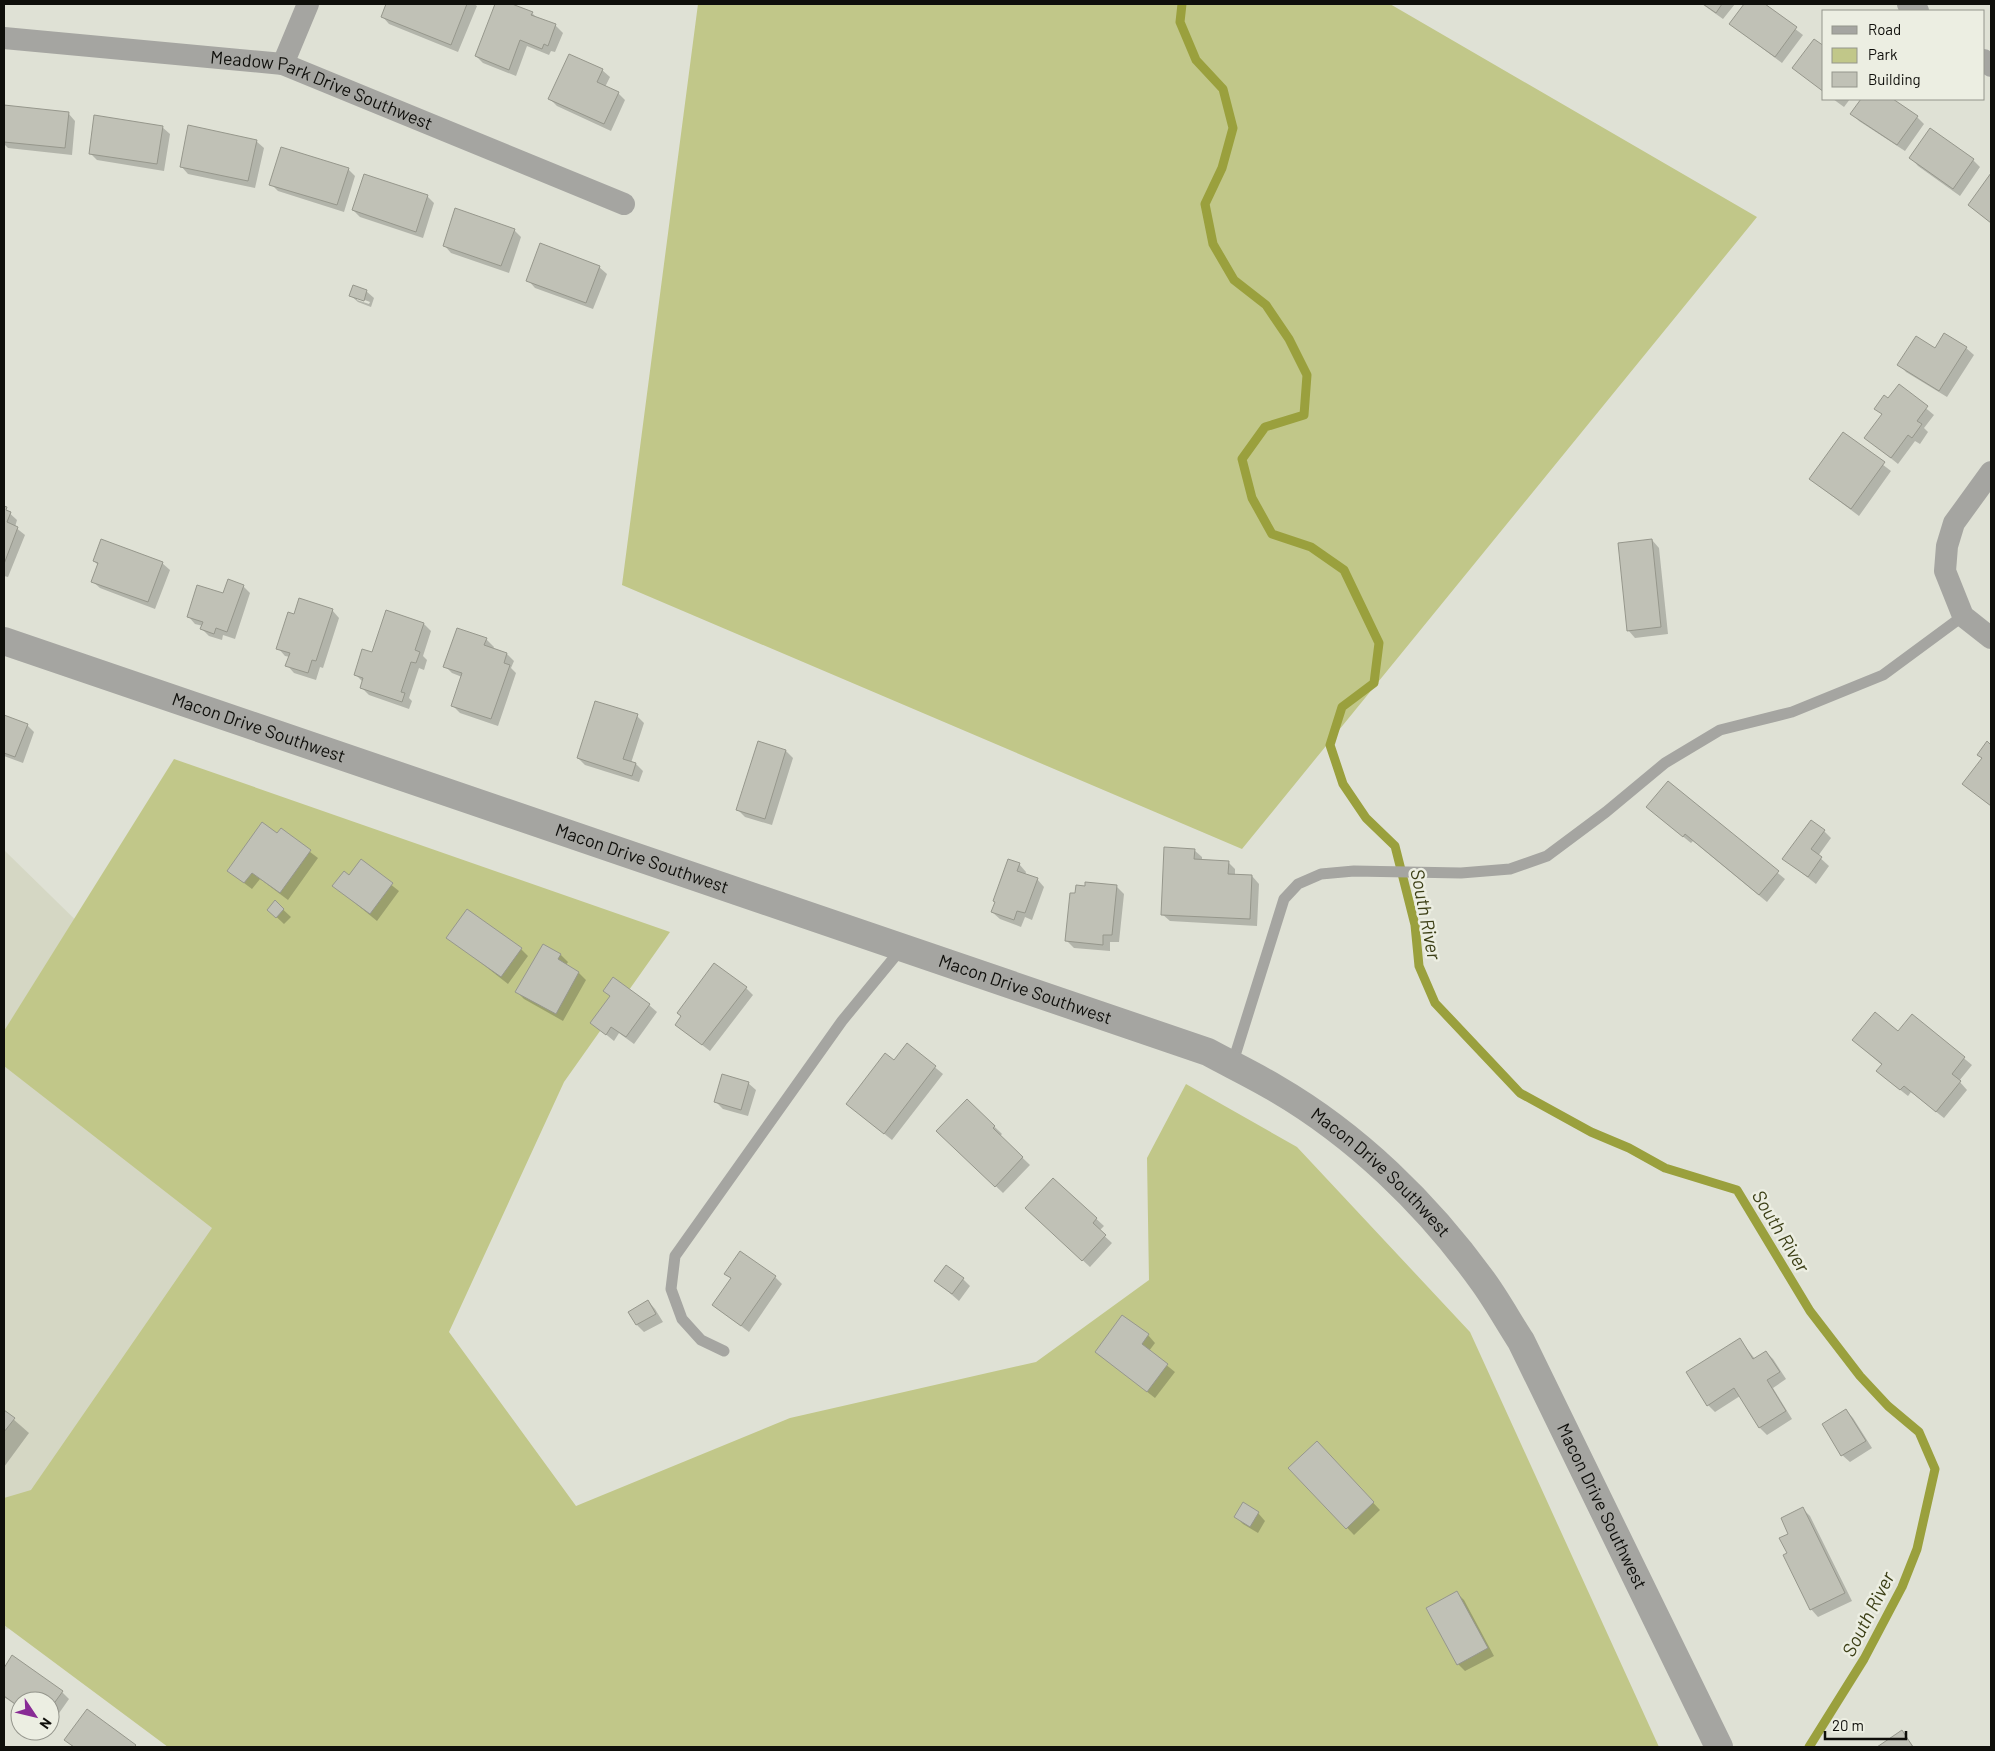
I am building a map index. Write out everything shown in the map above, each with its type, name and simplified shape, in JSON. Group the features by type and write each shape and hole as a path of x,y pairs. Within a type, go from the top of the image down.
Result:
{"street":[{"path":"283,64 308,4"},
{"name":"Meadow Park Drive Southwest","path":"4,38 283,64 624,204"},
{"path":"1991,472 1954,523 1946,546 1945,571 1963,616 1991,638"},
{"name":"Macon Drive Southwest","path":"4,641 1208,1052 1276,1088 1335,1128 1389,1174 1439,1225 1483,1281 1521,1341 1719,1747"}],"lane":[{"path":"1232,1065 1284,899 1298,884 1321,874 1354,872 1462,872 1510,869 1547,856 1606,812 1666,763 1720,730 1792,712 1883,675 1963,616"},
{"path":"724,1351 701,1340 682,1319 672,1289 675,1256 842,1021 902,948"}],"shaded area":[{"path":"4,850 328,1167 78,1607 4,1630"}],"green space":[{"path":"698,4 1390,4 1757,217 1242,849 622,585"},
{"path":"174,759 670,932 564,1082 449,1332 576,1506 790,1418 1036,1362 1149,1280 1147,1158 1186,1084 1297,1147 1470,1332 1659,1747 168,1747 4,1625 4,1498 31,1490 212,1228 4,1066 4,1031"}],"building":[{"path":"386,4 467,4 451,45 381,17"},
{"path":"495,4 512,4 533,12 531,15 556,24 548,46 544,44 542,49 520,40 509,70 475,56"},
{"path":"1703,4 1722,4 1716,13"},
{"path":"1744,4 1765,4 1797,27 1775,57 1729,24"},
{"path":"1814,39 1822,45 1822,90 1792,68"},
{"path":"569,54 603,69 597,82 619,92 604,124 548,99"},
{"path":"1860,100 1894,100 1918,116 1897,145 1850,114"},
{"path":"4,105 69,112 65,148 4,142"},
{"path":"94,115 163,126 157,164 89,154"},
{"path":"188,125 257,140 248,181 180,167"},
{"path":"1930,128 1974,159 1953,189 1909,158"},
{"path":"281,147 349,168 337,205 269,185"},
{"path":"1991,173 1991,223 1968,205"},
{"path":"364,174 428,195 416,232 352,210"},
{"path":"455,208 515,229 501,266 443,246"},
{"path":"540,243 600,266 586,303 526,281"},
{"path":"353,285 367,290 364,301 349,296"},
{"path":"1944,333 1967,347 1939,391 1897,365 1916,336 1935,348"},
{"path":"1899,384 1928,406 1917,421 1922,424 1912,438 1908,435 1891,458 1864,438 1882,414 1874,409 1884,395 1888,398"},
{"path":"1843,432 1885,462 1851,509 1809,479"},
{"path":"4,506 7,507 6,510 11,512 7,522 18,527 4,564"},
{"path":"101,539 163,562 148,602 91,582 98,563 93,561"},
{"path":"1652,539 1661,627 1627,631 1618,543"},
{"path":"228,579 244,585 227,632 216,628 214,634 200,629 203,622 187,617 197,585 223,593"},
{"path":"299,598 333,609 316,661 312,660 308,673 285,666 290,653 276,649 288,612 294,614"},
{"path":"386,610 424,623 415,650 420,652 416,663 411,662 401,692 405,693 402,702 360,688 363,678 354,675 362,649 372,652"},
{"path":"457,628 487,638 484,645 507,653 504,663 510,665 491,719 451,706 462,673 443,667"},
{"path":"595,701 638,714 623,759 636,763 632,776 577,758"},
{"path":"4,715 28,724 15,757 4,753"},
{"path":"758,741 786,750 765,819 736,810"},
{"path":"1987,741 1991,745 1991,806 1962,784 1982,758 1977,755"},
{"path":"1668,781 1779,871 1759,895 1685,834 1683,837 1646,807"},
{"path":"1811,820 1825,830 1811,849 1822,857 1808,877 1782,859"},
{"path":"262,822 277,833 281,828 311,850 280,893 252,873 244,883 227,871"},
{"path":"1164,847 1195,849 1194,859 1229,861 1228,874 1252,875 1250,919 1161,915"},
{"path":"361,859 393,883 370,914 332,886 344,871 349,875"},
{"path":"1008,859 1020,863 1017,871 1038,878 1025,913 1017,911 1014,920 991,912"},
{"path":"1085,882 1117,885 1112,935 1103,935 1103,945 1065,941 1070,893 1075,893 1076,885 1085,886"},
{"path":"275,900 284,909 276,918 267,910"},
{"path":"467,909 522,948 501,977 446,938"},
{"path":"543,944 561,954 558,959 579,972 556,1014 515,992"},
{"path":"714,963 747,987 702,1045 675,1025 681,1016 677,1013"},
{"path":"613,977 650,1004 626,1037 611,1027 606,1035 590,1023 610,996 603,991"},
{"path":"1875,1012 1898,1031 1912,1014 1965,1057 1952,1074 1961,1081 1936,1112 1904,1086 1900,1090 1876,1071 1882,1064 1852,1040"},
{"path":"907,1043 936,1066 884,1134 846,1104 885,1053 894,1060"},
{"path":"722,1074 749,1082 741,1110 714,1102"},
{"path":"967,1099 1023,1157 995,1187 936,1131"},
{"path":"1053,1178 1097,1218 1093,1223 1106,1235 1082,1261 1025,1208"},
{"path":"740,1251 776,1276 741,1326 712,1305 731,1278 724,1274"},
{"path":"946,1265 964,1278 952,1294 934,1281"},
{"path":"648,1300 656,1314 636,1325 628,1312"},
{"path":"1122,1315 1149,1334 1142,1344 1168,1364 1147,1392 1095,1352"},
{"path":"1740,1338 1753,1359 1766,1351 1780,1372 1767,1380 1786,1411 1759,1428 1734,1388 1707,1406 1686,1372"},
{"path":"1846,1409 1866,1441 1841,1456 1822,1424"},
{"path":"4,1410 15,1418 4,1432"},
{"path":"1317,1441 1374,1502 1346,1529 1288,1468"},
{"path":"1243,1502 1259,1512 1250,1527 1234,1517"},
{"path":"1803,1507 1845,1593 1810,1610 1783,1555 1787,1553 1779,1538 1788,1534 1781,1518"},
{"path":"1457,1591 1488,1648 1457,1665 1426,1608"},
{"path":"12,1655 63,1691 60,1695 60,1691 10,1691 10,1700 4,1696 4,1668"},
{"path":"87,1709 136,1745 134,1747 74,1747 64,1740"},
{"path":"1902,1730 1913,1747 1877,1747"}],"waterway":[{"name":"South River","path":"1182,4 1180,22 1196,60 1223,89 1233,128 1222,168 1205,204 1213,244 1234,280 1266,305 1289,339 1307,375 1304,415 1265,427 1242,459 1252,498 1272,534 1311,547 1344,570 1379,643 1374,683 1342,707 1330,745 1343,784 1366,818 1395,846 1415,925 1419,966 1435,1003 1520,1093 1591,1132 1629,1148 1665,1168 1737,1190 1810,1311 1860,1376 1888,1406 1919,1432 1935,1469 1917,1549 1902,1587 1864,1659 1809,1747"}]}
